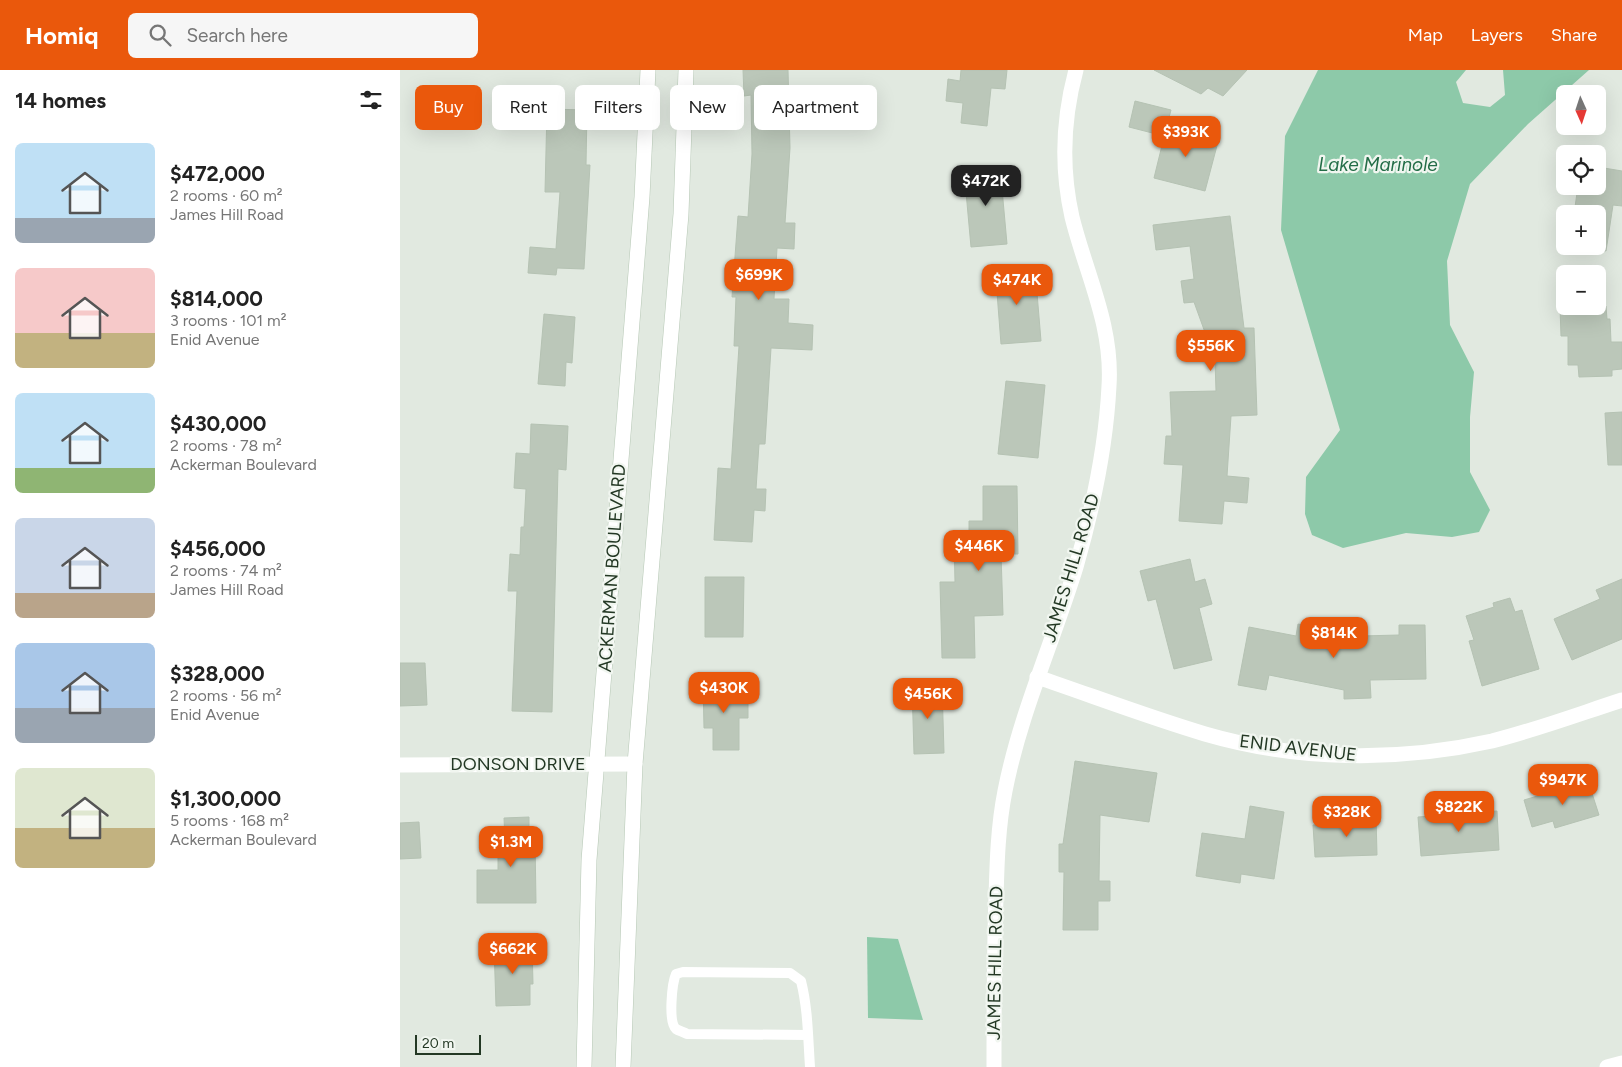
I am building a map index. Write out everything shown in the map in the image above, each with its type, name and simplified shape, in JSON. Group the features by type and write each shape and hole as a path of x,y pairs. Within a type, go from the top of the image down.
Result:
{"street":[{"name":"ACKERMAN BOULEVARD","path":"584,1067 589,860 642,197 648,70"},
{"path":"623,1067 635,764 680,214 686,70"},
{"name":"JAMES HILL ROAD","path":"994,1067 994,941 998,840 1005,791 1020,730 1075,567 1093,500 1106,429 1110,383 1107,343 1101,310 1072,218 1065,176 1065,133 1070,94 1076,70"},
{"name":"ENID AVENUE","path":"1037,677 1206,734 1263,747 1322,755 1364,756 1424,752 1492,740 1622,700"},
{"name":"DONSON DRIVE","path":"400,765 635,764"},
{"path":"1607,1067 1622,1063"}],"lane":[{"path":"808,1035 687,1034 676,1029 672,1023 673,983 676,974 683,972 790,973 801,981 806,1001 810,1067"}],"water":[{"name":"Lake Marinole","path":"1318,70 1466,70 1456,82 1463,103 1490,107 1505,95 1503,70 1589,70 1572,85 1556,85 1556,99 1528,124 1470,184 1447,261 1450,325 1474,372 1470,417 1470,472 1490,510 1479,532 1452,537 1406,533 1343,548 1312,535 1305,514 1306,477 1340,430 1281,230 1285,136"},
{"path":"867,937 898,939 923,1020 868,1018"}],"building":[{"path":"743,70 788,70 788,85 754,85 754,130 790,130 785,223 795,223 794,249 777,248 774,299 789,299 788,323 813,325 812,350 771,348 765,444 759,444 756,489 766,489 765,511 754,510 752,542 714,540 718,468 731,469 739,346 734,346 736,297 732,297 738,216 748,217 752,154 751,95 744,96"},
{"path":"961,70 1007,70 1005,89 991,88 987,126 961,123 963,103 946,101 948,79 960,81"},
{"path":"1154,70 1247,70 1223,96 1208,88 1201,94"},
{"path":"1135,101 1171,110 1164,136 1129,127"},
{"path":"565,109 575,110 575,130 587,130 586,165 590,165 584,269 557,268 556,275 528,273 530,247 556,249 560,192 545,192 546,130 565,130"},
{"path":"1167,125 1219,138 1205,191 1154,178"},
{"path":"1000,167 1007,244 971,247 964,170"},
{"path":"1606,168 1622,171 1622,206 1613,205 1606,251 1606,205 1575,205 1577,195 1606,195"},
{"path":"1230,216 1244,328 1254,328 1257,415 1231,416 1227,476 1249,478 1247,503 1224,501 1222,524 1179,521 1183,465 1164,464 1166,436 1172,436 1170,392 1216,391 1215,360 1194,302 1184,303 1181,281 1194,279 1190,246 1156,250 1153,225"},
{"path":"1027,265 1030,293 1037,293 1041,341 1001,344 995,267"},
{"path":"1606,306 1607,319 1610,319 1611,342 1622,342 1622,369 1612,370 1612,376 1579,377 1578,365 1568,365 1568,336 1561,336 1560,315 1606,315"},
{"path":"544,314 575,317 572,363 566,362 565,386 538,384"},
{"path":"1006,381 1045,385 1038,458 998,454"},
{"path":"1622,412 1622,465 1608,465 1605,413"},
{"path":"531,424 568,426 566,470 558,469 552,712 512,711 517,591 508,591 510,554 520,555 521,527 524,527 526,489 514,488 516,453 530,454"},
{"path":"983,486 1017,486 1018,554 1001,554 1003,615 974,616 975,658 942,658 940,582 955,582 954,538 969,538 969,521 983,521"},
{"path":"1190,559 1195,582 1205,579 1212,604 1199,608 1212,660 1174,669 1156,599 1148,601 1140,571"},
{"path":"705,577 744,577 743,637 705,637"},
{"path":"1622,579 1622,639 1572,660 1554,619 1600,599 1596,590"},
{"path":"1510,598 1515,612 1522,610 1539,669 1482,686 1469,641 1474,640 1466,616 1494,607 1493,603"},
{"path":"1298,624 1324,629 1322,637 1399,635 1399,625 1425,625 1426,679 1370,680 1371,698 1344,699 1344,690 1269,675 1266,690 1238,685 1249,627 1296,636"},
{"path":"400,663 425,663 427,705 400,706"},
{"path":"703,682 735,682 735,695 748,696 748,718 739,718 739,750 713,750 713,728 704,728"},
{"path":"942,685 944,753 914,754 912,686"},
{"path":"1075,761 1157,773 1149,822 1100,815 1099,881 1110,881 1110,901 1098,901 1098,930 1063,930 1064,872 1059,872 1059,844 1063,844"},
{"path":"1588,781 1599,815 1555,828 1553,821 1532,827 1524,800"},
{"path":"1250,806 1284,812 1274,879 1241,874 1240,883 1196,876 1202,833 1245,839"},
{"path":"1497,811 1499,850 1421,856 1418,817"},
{"path":"1376,816 1377,855 1315,857 1313,825 1345,824 1344,817"},
{"path":"529,817 529,840 535,840 536,903 477,903 477,870 498,870 498,840 505,840 504,818"},
{"path":"419,822 421,858 400,859 400,823"},
{"path":"532,945 533,984 530,984 530,1005 496,1006 494,946"}]}
